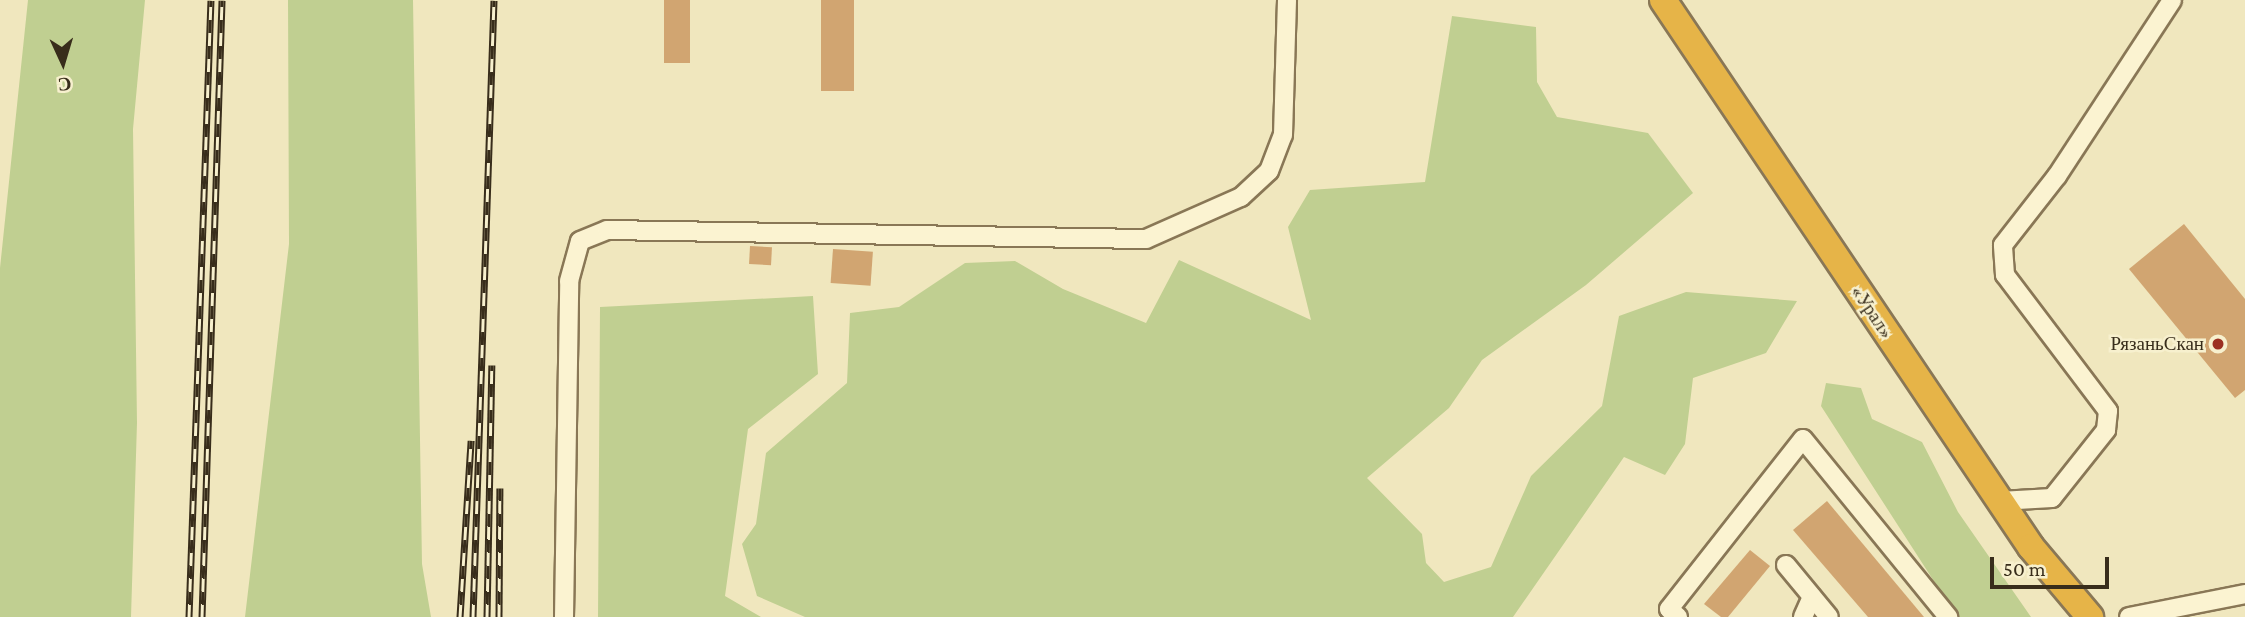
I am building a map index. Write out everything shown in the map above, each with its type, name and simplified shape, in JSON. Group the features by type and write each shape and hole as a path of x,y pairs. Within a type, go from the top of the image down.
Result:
{"highway":[{"name":"«Урал»","path":"1662,0 2000,501 2090,617"}],"street":[{"path":"564,617 569,281 580,241 607,230 1146,239 1241,197 1269,171 1283,135 1287,0"},
{"path":"2000,501 2052,498 2106,430 2108,411 2005,275 2003,245 2057,176 2172,0"},
{"path":"1678,617 1669,609 1803,439 1948,617"},
{"path":"1786,565 1829,617"},
{"path":"2129,617 2245,594"},
{"path":"1804,617 1812,597"}],"green space":[{"path":"28,0 145,0 133,129 137,423 131,617 0,617 0,268"},
{"path":"288,0 413,0 422,564 431,617 245,617 289,244"},
{"path":"1452,16 1536,27 1537,82 1557,117 1648,133 1693,193 1586,285 1482,360 1449,408 1367,478 1422,534 1426,563 1444,582 1491,567 1531,476 1602,406 1619,316 1686,292 1797,301 1766,353 1693,378 1685,444 1665,475 1624,457 1513,617 805,617 757,596 742,544 756,524 766,453 847,383 850,313 899,307 965,263 1015,261 1063,289 1146,323 1179,260 1311,320 1288,227 1310,190 1425,182"},
{"path":"813,296 818,374 748,429 725,596 761,617 598,617 600,307"},
{"path":"1826,383 1861,388 1872,419 1922,442 1958,512 2031,617 1957,617 1821,406"}],"building":[{"path":"664,0 690,0 690,63 664,63"},
{"path":"821,0 854,0 854,91 821,91"},
{"name":"РязаньСкан","path":"2184,224 2245,299 2245,390 2235,398 2129,269"},
{"path":"750,246 772,247 771,265 749,264"},
{"path":"833,249 873,252 871,286 831,283"},
{"path":"1827,501 1924,617 1868,617 1793,530"},
{"path":"1750,550 1770,566 1728,617 1721,617 1704,604"}],"railway":[{"path":"189,617 211,0"},
{"path":"202,617 222,0"},
{"path":"473,617 494,0"},
{"path":"487,617 492,365"},
{"path":"460,617 471,440"},
{"path":"499,617 500,488"}],"place":[{"name":"РязаньСкан","path":"2218,344"}]}
